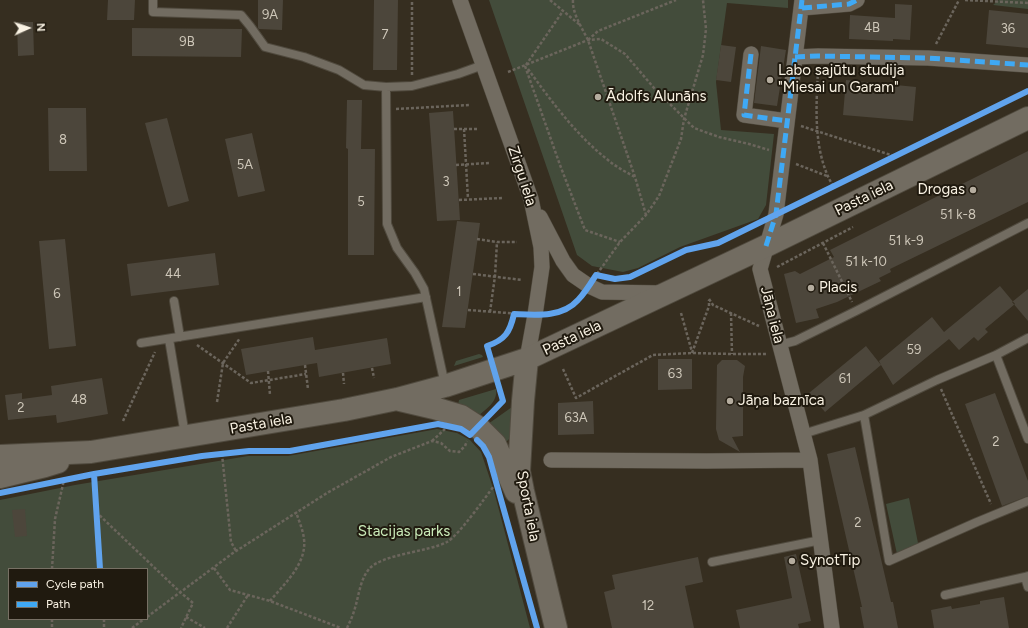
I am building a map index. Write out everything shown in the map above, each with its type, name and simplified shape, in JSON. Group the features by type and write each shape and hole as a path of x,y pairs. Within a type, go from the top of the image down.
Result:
{"main road":[{"name":"Pasta iela","path":"0,477 45,466 82,454 344,410 398,399 445,386 527,359 766,246 1028,118"},
{"name":"Sporta iela","path":"527,359 519,471 556,628"},
{"path":"398,399 461,416 486,434 495,444 531,526"},
{"name":"Pasta iela","path":"4,453 82,454"}],"street":[{"name":"Zirgu iela","path":"460,0 531,199 542,246 542,266 527,359"},
{"path":"802,4 849,4 857,0"},
{"name":"Jāņa iela","path":"802,4 776,214 760,269 810,460 832,628"},
{"path":"751,54 744,115 787,121"},
{"path":"795,57 928,58 1028,65"},
{"path":"531,199 563,261 573,275 589,286 602,292 667,292"},
{"path":"551,460 810,460"}],"lane":[{"path":"153,0 152,12 240,15 265,47 304,57 339,70 364,85 386,87 412,86 458,74 483,65"},
{"path":"386,87 387,224 397,248 415,273 424,289 445,386"},
{"path":"780,349 1028,223"},
{"path":"141,343 426,297"},
{"path":"174,301 182,337"},
{"path":"803,434 864,415 937,380 996,355 1028,338"},
{"path":"169,339 185,437"},
{"path":"996,355 1028,438"},
{"path":"864,415 889,561 1028,501"},
{"path":"712,562 821,540"},
{"path":"946,595 1027,576 1028,587"}],"path":[{"path":"412,0 412,86"},
{"path":"550,0 580,25"},
{"path":"573,0 572,5 588,40 646,215"},
{"path":"588,40 598,31 676,0"},
{"path":"468,310 535,315 557,313 566,309 578,301 620,242 646,215 659,196 681,139 684,119 703,55 706,29 703,0"},
{"path":"928,58 959,0"},
{"path":"965,0 1028,3"},
{"path":"525,66 563,11"},
{"path":"508,72 588,40 600,39 625,54 654,88 694,128 719,137 774,152 782,158 827,176"},
{"path":"818,56 816,110 818,144 827,176 833,186"},
{"path":"525,66 549,99 579,135 609,161 634,177"},
{"path":"525,66 585,230 620,242"},
{"path":"386,109 469,105"},
{"path":"454,129 478,129"},
{"path":"464,129 468,199"},
{"path":"818,130 894,156"},
{"path":"456,165 489,163"},
{"path":"459,200 502,198"},
{"path":"777,267 853,227"},
{"path":"477,239 497,242 517,242"},
{"path":"490,312 495,276 497,242"},
{"path":"822,243 856,311"},
{"path":"473,274 522,280"},
{"path":"692,353 709,306 709,299 713,305 765,329"},
{"path":"680,313 692,353"},
{"path":"730,313 732,354"},
{"path":"217,402 223,364 247,326"},
{"path":"182,337 252,383 306,374"},
{"path":"123,421 160,340"},
{"path":"562,369 576,398 653,355 692,353 732,354 780,349"},
{"path":"305,365 308,389"},
{"path":"372,368 374,378"},
{"path":"268,371 270,395"},
{"path":"343,372 344,384"},
{"path":"937,380 995,515"},
{"path":"438,424 450,425"},
{"path":"148,616 236,551 296,512 391,457 432,441 450,425"},
{"path":"432,441 441,443 450,451 459,452 465,446 470,435"},
{"path":"229,453 219,454 231,542 236,551"},
{"path":"86,476 101,473"},
{"path":"94,474 100,568"},
{"path":"57,482 71,479"},
{"path":"52,568 55,519 64,480"},
{"path":"496,482 499,490"},
{"path":"347,628 355,610 364,576 371,567 380,561 431,548 448,542 496,482"},
{"path":"96,512 193,603 181,628"},
{"path":"270,601 297,568 302,554 304,540 296,512"},
{"path":"214,568 230,590 270,601 341,628"},
{"path":"227,628 248,595"},
{"path":"186,617 205,628"},
{"path":"132,628 143,620"}],"green space":[{"path":"489,0 788,0 788,8 727,3 716,82 721,130 774,134 766,205 758,219 680,247 638,268 623,272 592,266 577,255"},
{"path":"999,0 1028,0 1028,9 993,5"},
{"path":"479,354 483,357 454,366 456,361"},
{"path":"496,389 495,398 493,401 477,417 458,405 459,400"},
{"path":"512,407 510,438 507,441 502,441 488,424"},
{"name":"Stacijas parks","path":"437,429 457,433 470,440 481,452 494,491 530,628 0,628 0,500 75,485 248,456 288,456"},
{"path":"909,498 919,548 897,554 886,504"}],"building":[{"path":"108,0 135,0 134,20 107,20"},
{"path":"258,0 283,0 282,30 258,28"},
{"path":"374,0 398,0 397,70 373,70"},
{"path":"895,4 912,5 910,40 893,39 893,41 849,39 850,15 895,18"},
{"path":"989,10 1028,14 1028,48 986,44"},
{"path":"17,22 33,22 34,55 18,56"},
{"path":"132,28 242,29 241,57 132,56"},
{"path":"721,45 736,47 731,82 716,80"},
{"path":"761,46 786,50 777,106 754,103"},
{"path":"846,80 916,87 913,121 843,115"},
{"path":"347,100 362,100 361,149 375,149 374,255 348,255 348,149 346,148"},
{"path":"48,108 86,108 87,171 49,171"},
{"path":"453,111 460,220 437,221 429,113"},
{"path":"167,118 189,201 168,207 145,123"},
{"path":"252,133 265,191 238,197 225,139"},
{"path":"1028,151 1028,202 890,269 891,272 879,278 881,281 837,302 816,309 819,318 796,323 784,274 795,271 800,274 834,257 830,250"},
{"path":"457,221 480,223 465,328 442,327"},
{"path":"65,239 76,346 49,349 39,241"},
{"path":"215,253 219,285 131,296 127,264"},
{"path":"1000,286 1015,304 985,329 988,332 978,341 974,337 959,350 949,339 893,385 879,361 932,317 944,332"},
{"path":"1028,289 1028,321 1012,302"},
{"path":"313,337 315,350 387,338 391,364 319,377 317,363 246,375 241,349"},
{"path":"866,346 881,365 825,412 809,393"},
{"path":"658,359 692,359 692,389 658,390"},
{"name":"Jāņa baznīca","path":"722,360 737,360 745,366 743,377 743,436 732,437 740,452 719,440 716,429 717,365"},
{"path":"102,378 108,414 57,423 56,415 8,420 5,395 22,393 22,399 52,395 51,386"},
{"path":"995,393 1028,481 1028,496 1002,506 965,404"},
{"path":"593,401 594,434 558,435 558,403"},
{"path":"855,447 898,628 864,628 860,607 862,607 827,454"},
{"path":"25,509 27,536 15,537 12,510"},
{"path":"796,554 811,621 798,624 799,628 740,628 736,610 792,598 784,557"},
{"path":"698,557 703,582 685,586 694,628 612,628 604,592 615,589 612,575"},
{"path":"1004,597 1009,628 934,628 931,610 951,606 952,609 980,604 980,601"}],"marked path":[{"path":"766,246 776,214 802,0"},
{"path":"802,8 849,4 857,0"},
{"path":"751,54 744,115 787,121"},
{"path":"795,57 928,58 1028,65"}],"cycle path":[{"path":"0,493 94,474 202,456 249,451 290,451 438,424 461,429 470,435 503,401 487,346 498,341 506,334 511,326 514,314 539,315 556,313 564,310 572,306 581,297 596,275 615,279 630,277 686,250 718,243 1028,91"},
{"path":"477,440 483,446 489,457 537,628"},
{"path":"94,474 100,568"}],"place":[{"name":"Labo sajūtu studija \"Miesai un Garam\"","path":"770,80"},
{"name":"Ādolfs Alunāns","path":"598,97"},
{"name":"Drogas","path":"973,190"},
{"name":"Placis","path":"811,288"},
{"name":"Jāņa baznīca","path":"730,401"},
{"name":"SynotTip","path":"792,561"}]}
